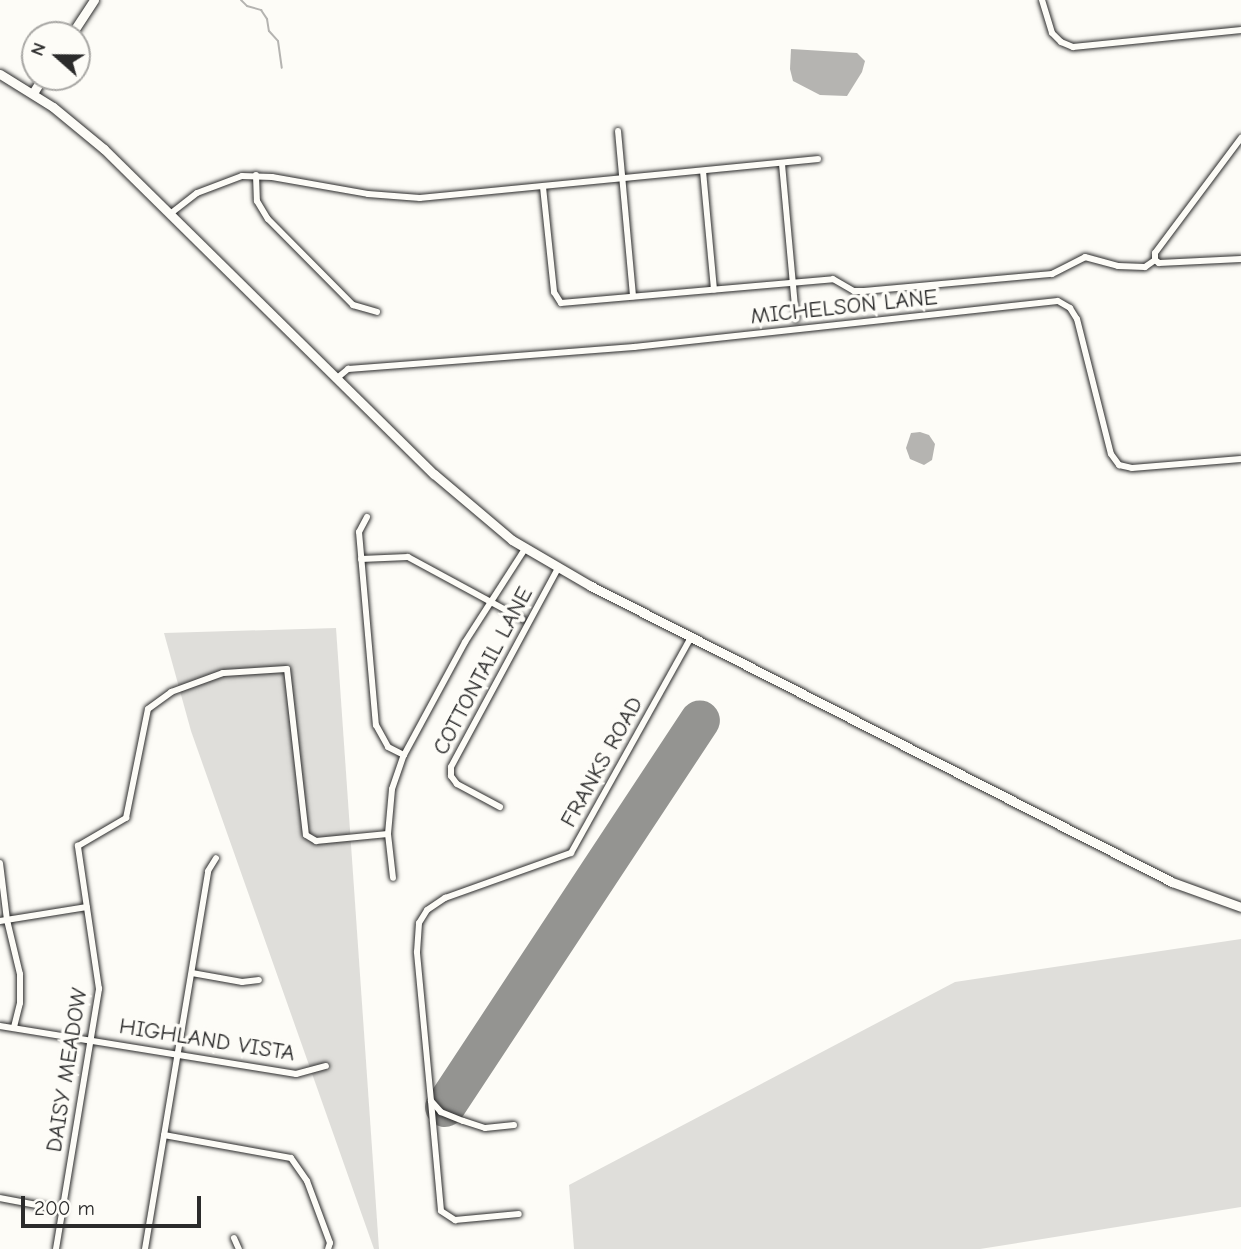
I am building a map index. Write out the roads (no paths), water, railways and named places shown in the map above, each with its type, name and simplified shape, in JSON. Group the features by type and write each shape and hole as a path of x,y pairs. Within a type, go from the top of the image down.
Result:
{"main road":[{"path":"80,21 94,0"},
{"path":"0,74 33,93 104,149 456,495 525,549 691,637 1172,882 1241,907"}],"street":[{"path":"1042,0 1052,33 1061,42 1073,47 1241,30"},
{"path":"618,131 633,296"},
{"path":"1155,260 1155,253 1241,138"},
{"path":"170,214 197,193 220,182 256,175 368,194 420,198 818,159"},
{"path":"782,163 796,318"},
{"path":"703,171 714,289"},
{"path":"256,175 257,201 268,219 353,304 377,312"},
{"path":"543,187 554,292 557,302 564,304 833,279 854,291 864,291 1052,274 1085,257 1118,266 1145,267 1155,260"},
{"path":"1155,260 1159,263 1241,259"},
{"name":"MICHELSON LANE","path":"335,379 348,369 634,347 1058,301 1070,308 1077,319 1111,454 1119,465 1132,468 1241,459"},
{"path":"367,517 359,532 376,725 388,747 404,755"},
{"path":"393,878 388,834 391,789 404,755 491,602 525,549"},
{"path":"361,559 408,557 522,619"},
{"name":"COTTONTAIL LANE","path":"500,807 457,784 451,776 450,767 558,568"},
{"name":"FRANKS ROAD","path":"519,1214 455,1220 441,1211 416,936 423,916 445,898 571,853 691,637"},
{"name":"DAISY MEADOW","path":"56,1249 99,989 78,846 126,817 145,715 158,698 223,673 287,668 306,835 316,841 388,834"},
{"path":"145,1249 208,871 216,858"},
{"path":"0,863 4,920 20,974 20,1003 14,1027"},
{"path":"4,920 87,907"},
{"path":"192,973 242,982 259,980"},
{"name":"HIGHLAND VISTA","path":"0,1026 296,1074 326,1066"},
{"path":"431,1101 441,1112 485,1128 514,1125"},
{"path":"164,1135 291,1158 307,1181 330,1243 328,1249"},
{"path":"0,1198 63,1210"},
{"path":"234,1238 239,1249"}],"waterway":[{"path":"241,0 247,6 261,10 267,19 269,31 278,41 282,68"}]}
